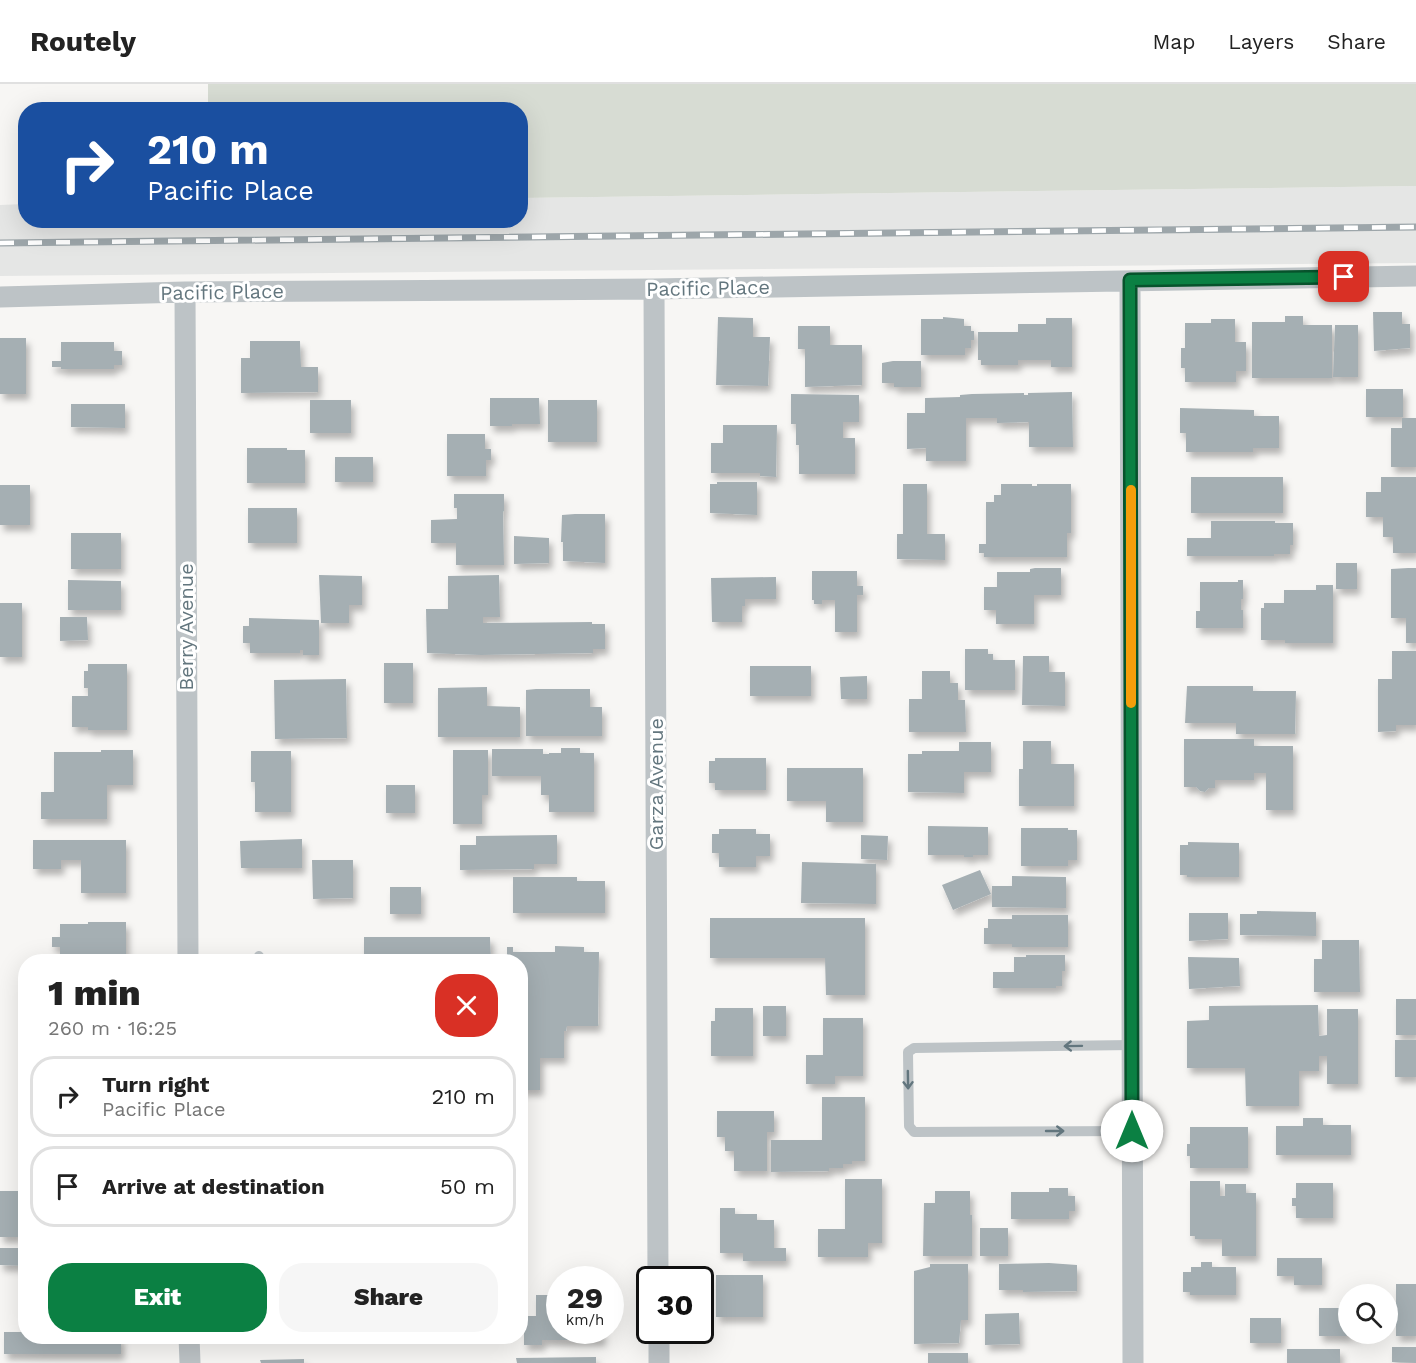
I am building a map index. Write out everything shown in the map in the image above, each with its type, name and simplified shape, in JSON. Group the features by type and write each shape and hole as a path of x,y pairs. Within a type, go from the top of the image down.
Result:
{"street":[{"name":"Pacific Place","path":"0,297 185,292 654,289 1416,276"},
{"path":"1130,280 1133,1363"},
{"name":"Garza Avenue","path":"654,289 658,1266"},
{"name":"Berry Avenue","path":"185,292 188,954"},
{"path":"189,1344 190,1363"},
{"path":"659,1344 659,1363"}],"lane":[{"path":"1132,1045 914,1048 908,1052 909,1125 914,1132 1132,1131"}],"shaded area":[{"path":"208,84 1416,84 1416,186 528,198 528,102 208,102"},
{"path":"1416,186 1416,263 0,276 0,205 18,204 18,228 528,228 528,198"}],"building":[{"path":"1373,312 1402,312 1402,324 1410,324 1410,348 1374,351"},
{"path":"1285,316 1303,316 1303,325 1332,325 1332,378 1252,378 1252,322 1285,322"},
{"path":"718,317 753,318 753,337 770,337 768,386 716,385"},
{"path":"943,317 964,319 964,326 971,326 971,331 974,331 974,340 971,340 971,348 965,348 965,355 921,355 921,319 943,319"},
{"path":"1046,318 1072,318 1072,367 1051,367 1051,360 1018,360 1018,365 981,365 981,360 978,360 978,332 1018,332 1018,324 1046,324"},
{"path":"1211,319 1235,319 1235,342 1246,342 1246,371 1236,371 1236,382 1185,382 1185,368 1181,368 1181,348 1185,348 1185,323 1211,323"},
{"path":"1335,325 1358,325 1358,377 1333,377"},
{"path":"798,326 830,326 830,345 862,345 862,385 805,387 805,349 798,349"},
{"path":"0,338 26,338 26,394 0,394"},
{"path":"250,341 300,341 301,367 318,367 318,392 241,393 241,358 250,358"},
{"path":"61,342 114,342 114,351 122,351 122,365 114,365 114,369 52,367 52,361 61,361"},
{"path":"921,361 921,387 894,387 894,383 882,383 882,363"},
{"path":"1366,389 1403,389 1403,417 1366,417"},
{"path":"1072,392 1073,447 1029,447 1029,422 997,423 997,418 966,418 966,461 926,461 926,448 907,449 907,413 925,413 925,398 960,397 960,395 972,394 1024,393 1028,395 1028,393"},
{"path":"791,394 859,395 859,422 843,422 843,438 855,438 855,474 799,474 796,424 791,424"},
{"path":"490,398 539,398 540,424 490,426"},
{"path":"310,400 351,400 351,433 310,433"},
{"path":"548,400 597,400 597,442 548,442"},
{"path":"71,404 125,404 125,428 71,427"},
{"path":"1180,408 1254,410 1254,416 1279,416 1279,448 1253,448 1253,452 1186,452 1186,433 1180,433"},
{"path":"1402,418 1416,418 1416,467 1391,467 1391,428 1402,428"},
{"path":"723,425 777,425 776,477 760,476 760,473 711,473 711,443 723,443"},
{"path":"447,434 485,434 485,449 491,449 491,460 486,460 486,476 447,476"},
{"path":"247,448 305,450 305,483 247,483"},
{"path":"335,457 373,457 373,482 335,482"},
{"path":"1191,477 1283,477 1283,513 1191,513"},
{"path":"1381,477 1416,477 1416,553 1393,553 1393,537 1383,537 1383,517 1366,517 1366,492 1381,492"},
{"path":"717,482 757,482 757,515 710,513 710,484 717,484"},
{"path":"903,484 927,484 927,534 945,534 945,560 897,559 897,534 903,534"},
{"path":"1001,484 1037,486 1037,484 1071,484 1071,533 1067,533 1067,557 984,557 984,553 979,553 979,544 986,544 986,502 994,502 994,495 1001,495"},
{"path":"0,485 30,485 30,525 0,525"},
{"path":"454,494 504,494 504,565 456,565 456,543 431,543 431,520 457,519"},
{"path":"248,508 297,508 297,543 248,543"},
{"path":"605,514 605,563 563,561 562,515"},
{"path":"1211,521 1293,523 1293,545 1290,545 1290,554 1187,556 1187,538 1211,538"},
{"path":"71,533 121,533 121,569 71,569"},
{"path":"514,536 549,538 549,563 514,564"},
{"path":"1336,563 1357,563 1357,589 1336,589"},
{"path":"1061,568 1061,595 1034,595 1034,624 996,624 996,610 984,610 984,587 997,587 997,572 1030,572 1030,569"},
{"path":"1416,568 1416,643 1406,643 1406,618 1391,618 1391,569"},
{"path":"812,571 857,571 857,586 863,586 863,595 857,595 857,632 835,632 835,600 822,600 822,604 814,604"},
{"path":"319,575 362,576 362,605 349,605 349,623 321,623"},
{"path":"499,575 500,617 483,617 483,623 592,622 592,624 605,624 605,649 593,649 593,653 481,655 427,653 426,609 448,609 448,576"},
{"path":"776,577 776,599 745,599 745,606 742,606 742,622 712,622 711,578"},
{"path":"68,580 121,581 121,610 68,610"},
{"path":"1238,580 1243,580 1241,610 1243,610 1243,628 1196,628 1196,611 1200,611 1200,582 1238,582"},
{"path":"1316,585 1333,585 1333,643 1285,643 1285,640 1261,640 1261,608 1264,608 1264,603 1284,603 1284,590 1316,590"},
{"path":"0,603 22,603 22,657 0,657"},
{"path":"60,617 87,617 88,640 60,641"},
{"path":"249,618 319,620 319,655 303,655 303,650 300,650 300,653 250,653 250,643 243,643 243,626 249,626"},
{"path":"965,649 988,649 988,654 993,654 993,660 1015,660 1015,690 965,690"},
{"path":"1392,651 1416,651 1416,725 1396,725 1396,731 1378,732 1378,679 1392,679"},
{"path":"1023,656 1049,656 1049,672 1065,672 1065,706 1022,705"},
{"path":"384,663 413,663 413,703 384,703"},
{"path":"88,664 127,664 127,730 88,730 88,727 72,727 72,696 88,696 88,688 84,688 84,671 88,671"},
{"path":"750,666 811,666 811,696 750,696"},
{"path":"922,671 950,671 950,683 958,683 958,700 965,700 966,732 909,732 909,699 922,699"},
{"path":"867,676 867,699 841,699 840,677"},
{"path":"346,679 347,738 275,739 274,680"},
{"path":"1187,686 1253,686 1253,691 1296,691 1295,734 1236,734 1236,723 1185,723"},
{"path":"487,687 487,706 520,707 520,737 438,737 438,688"},
{"path":"590,689 590,707 602,707 602,736 526,736 526,690"},
{"path":"1184,739 1254,739 1254,746 1293,746 1293,810 1266,810 1266,773 1254,773 1254,780 1215,780 1215,788 1209,788 1205,792 1196,787 1184,787"},
{"path":"1023,741 1051,741 1051,764 1074,764 1074,806 1019,806 1019,769 1023,769"},
{"path":"959,742 991,742 991,772 964,772 964,793 908,792 908,754 922,754 922,751 959,751"},
{"path":"561,748 580,748 580,753 594,753 594,812 549,812 549,795 541,795 541,776 492,776 492,749 543,749 543,754 549,754 561,753"},
{"path":"101,750 133,750 133,785 107,785 107,819 41,819 41,792 54,792 54,752 101,752"},
{"path":"453,750 488,750 488,795 482,795 482,824 453,824"},
{"path":"251,751 291,751 291,812 255,812 255,782 251,782"},
{"path":"715,758 766,758 766,790 715,790 715,783 709,783 709,761 715,761"},
{"path":"787,768 863,768 863,822 826,822 826,801 787,801"},
{"path":"386,785 415,785 415,813 386,813"},
{"path":"928,826 988,827 988,855 964,857 964,855 928,855"},
{"path":"1021,828 1077,830 1077,860 1068,860 1068,866 1021,866"},
{"path":"719,829 756,829 756,834 770,834 770,856 756,856 756,867 719,867 719,853 712,853 712,834 719,834"},
{"path":"557,835 557,864 534,864 534,869 460,870 460,845 476,845 476,836"},
{"path":"861,835 888,836 887,860 861,859"},
{"path":"302,839 302,868 241,868 240,841"},
{"path":"33,840 126,840 126,893 81,893 81,860 61,860 61,869 33,869"},
{"path":"1188,842 1239,843 1239,877 1180,875 1180,845 1188,845"},
{"path":"312,860 353,860 353,898 313,899"},
{"path":"802,862 876,864 876,904 801,903"},
{"path":"980,870 991,894 953,910 942,885"},
{"path":"1012,876 1066,877 1066,908 992,907 992,886 1012,886"},
{"path":"513,877 577,877 577,881 605,881 605,913 513,913"},
{"path":"390,887 421,887 421,914 390,914"},
{"path":"1257,911 1316,912 1316,936 1240,935 1240,914 1257,914"},
{"path":"1189,913 1228,913 1228,939 1189,941"},
{"path":"1012,915 1068,915 1068,947 1012,947 1012,944 984,944 984,928 988,928 988,919 1012,919"},
{"path":"710,918 865,918 865,995 826,995 825,958 710,958"},
{"path":"88,922 126,922 126,954 60,954 60,947 52,947 52,937 60,937 60,924 88,924"},
{"path":"364,937 490,937 491,954 364,954"},
{"path":"1322,940 1359,940 1360,992 1314,992 1314,959 1322,959"},
{"path":"555,946 584,947 584,952 599,952 598,1026 567,1026 564,1031 564,1058 540,1058 540,1090 528,1090 528,954 507,954 507,947 513,947 513,952 555,952"},
{"path":"1026,955 1065,955 1062,986 1056,986 1056,988 993,988 993,972 1014,972 1014,957 1026,957"},
{"path":"1188,957 1239,958 1240,986 1189,989"},
{"path":"1396,999 1416,999 1416,1035 1396,1035"},
{"path":"1318,1005 1319,1036 1327,1035 1327,1009 1358,1009 1358,1084 1327,1084 1327,1056 1319,1056 1319,1071 1299,1071 1299,1106 1246,1106 1245,1068 1187,1068 1187,1021 1209,1020 1209,1006"},
{"path":"763,1006 786,1006 786,1036 763,1036"},
{"path":"715,1008 753,1008 753,1056 711,1056 711,1021 715,1021"},
{"path":"823,1018 863,1018 863,1076 835,1076 835,1084 806,1084 806,1055 823,1055"},
{"path":"1395,1040 1416,1040 1416,1077 1395,1077"},
{"path":"822,1097 865,1097 865,1161 852,1161 852,1164 843,1164 843,1168 829,1168 829,1171 771,1172 771,1140 822,1140"},
{"path":"717,1111 774,1111 774,1132 767,1132 767,1171 734,1171 734,1151 725,1151 725,1137 717,1137"},
{"path":"1303,1118 1323,1118 1323,1125 1351,1125 1351,1155 1276,1155 1276,1126 1303,1126"},
{"path":"1190,1127 1248,1127 1248,1168 1190,1168 1187,1144 1190,1144"},
{"path":"845,1179 882,1179 882,1243 868,1243 868,1257 818,1257 818,1229 845,1229"},
{"path":"1190,1181 1220,1181 1220,1196 1225,1196 1225,1184 1246,1184 1246,1193 1256,1193 1256,1256 1222,1256 1222,1239 1195,1239 1195,1236 1190,1236"},
{"path":"1296,1183 1333,1183 1333,1218 1296,1218 1296,1206 1292,1206 1292,1198 1296,1198"},
{"path":"1049,1188 1068,1188 1068,1196 1075,1196 1075,1211 1069,1211 1069,1219 1011,1219 1011,1192 1049,1192"},
{"path":"0,1191 18,1191 18,1237 0,1237"},
{"path":"935,1191 970,1191 972,1256 923,1256 924,1203 935,1203"},
{"path":"720,1208 735,1208 735,1214 757,1214 757,1220 774,1220 774,1248 786,1248 786,1261 743,1261 743,1253 720,1253"},
{"path":"980,1228 1008,1228 1008,1256 980,1256"},
{"path":"0,1248 18,1248 18,1266 0,1265"},
{"path":"1277,1258 1322,1258 1322,1285 1294,1285 1294,1276 1277,1276"},
{"path":"1201,1262 1212,1262 1212,1267 1236,1267 1236,1295 1190,1295 1190,1292 1183,1292 1183,1272 1191,1272 1191,1267 1201,1267"},
{"path":"930,1264 968,1264 968,1320 961,1320 959,1343 914,1344 914,1271 930,1267"},
{"path":"999,1264 1077,1265 1077,1291 999,1290"},
{"path":"716,1275 763,1275 763,1317 716,1317"},
{"path":"1398,1284 1416,1284 1416,1336 1398,1336"},
{"path":"536,1295 546,1295 546,1340 542,1340 542,1345 524,1345 528,1344 528,1316 536,1316"},
{"path":"1319,1308 1338,1308 1338,1336 1319,1336"},
{"path":"1019,1313 1020,1344 985,1345 985,1314"},
{"path":"1250,1318 1281,1318 1281,1343 1250,1343"},
{"path":"4,1332 18,1332 18,1344 121,1344 121,1354 4,1354"},
{"path":"1392,1347 1416,1347 1416,1363 1392,1362"},
{"path":"1287,1349 1340,1349 1340,1363 1287,1363"},
{"path":"928,1353 968,1353 968,1363 928,1363"},
{"path":"596,1357 596,1363 517,1363 516,1358"},
{"path":"304,1359 304,1363 261,1363 260,1360"}],"railway":[{"path":"0,243 1416,227"}],"slow traffic":[{"path":"1131,490 1131,703"}],"route":[{"path":"1132,1131 1130,280 1344,277"}]}
